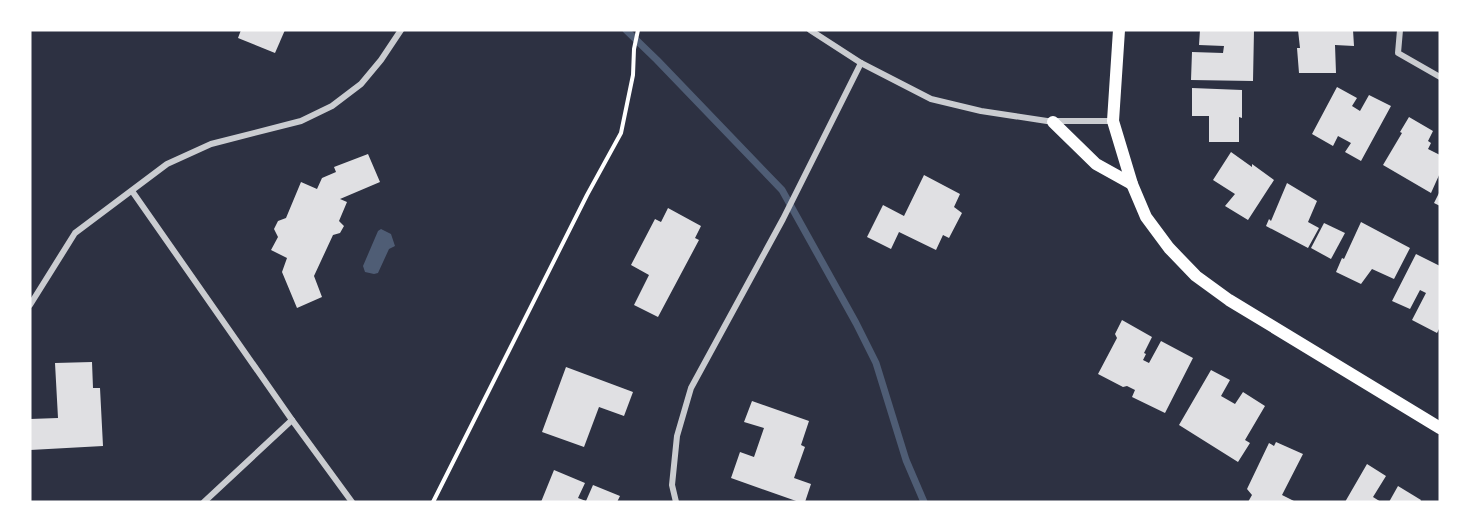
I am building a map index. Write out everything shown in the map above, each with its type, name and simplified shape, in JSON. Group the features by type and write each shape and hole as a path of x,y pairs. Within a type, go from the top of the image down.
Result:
{"main road":[{"path":"1119,30 1113,121 1117,139 1132,184 1146,216 1169,248 1196,276 1229,300 1440,428"},
{"path":"1053,122 1096,164 1132,184"}],"street":[{"path":"30,305 75,233 167,164 211,144 302,121 333,106 361,84 401,30"},
{"path":"810,30 861,63 931,99 981,111 1053,122 1113,121"},
{"path":"1400,30 1398,53 1440,77"},
{"path":"676,502 672,485 676,436 691,388 783,219 861,63"},
{"path":"132,190 352,502"},
{"path":"204,502 292,420"}],"path":[{"path":"433,502 587,195 621,133 633,75 634,49 638,32"}],"water":[{"path":"381,229 391,234 395,246 389,249 378,273 365,272 363,266 378,231"}],"building":[{"path":"241,30 285,30 275,53 238,38"},
{"path":"1200,30 1254,30 1253,81 1191,80 1192,52 1223,53 1224,46 1199,45"},
{"path":"1298,30 1353,30 1354,46 1335,45 1336,73 1299,73"},
{"path":"1337,87 1357,98 1352,106 1360,111 1369,95 1391,106 1361,161 1345,152 1351,143 1338,136 1333,146 1312,134"},
{"path":"1192,88 1242,90 1239,142 1209,142 1209,116 1192,116"},
{"path":"1409,117 1433,131 1428,141 1431,143 1428,149 1440,155 1440,173 1431,193 1383,165"},
{"path":"1231,152 1274,180 1248,220 1225,206 1235,194 1213,180"},
{"path":"368,154 380,182 340,199 347,202 339,221 344,226 340,233 333,235 314,276 322,297 297,308 282,272 287,258 271,250 278,237 274,229 278,221 286,218 301,182 317,189 322,178 336,172 334,167"},
{"path":"924,175 960,194 954,207 962,213 949,238 943,235 936,250 899,232 891,249 867,237 883,205 904,216"},
{"path":"1287,183 1317,201 1308,222 1319,228 1308,248 1266,226 1269,219 1271,221"},
{"path":"1440,191 1440,206 1434,203"},
{"path":"668,208 701,226 695,238 699,240 658,317 634,305 649,275 631,265 655,219 661,222"},
{"path":"1361,222 1410,248 1394,279 1372,269 1361,284 1336,272"},
{"path":"1324,223 1345,233 1331,259 1311,248"},
{"path":"1416,254 1440,266 1440,327 1437,333 1412,320 1426,293 1420,290 1410,309 1392,301"},
{"path":"1122,320 1152,337 1143,360 1149,363 1161,341 1193,358 1165,413 1132,397 1135,390 1127,386 1123,387 1098,374 1117,338 1115,334"},
{"path":"92,362 93,388 100,388 103,446 30,450 30,419 58,418 55,363"},
{"path":"566,367 633,392 624,416 599,407 584,447 542,432"},
{"path":"1211,370 1230,380 1221,396 1235,404 1243,392 1265,406 1245,440 1250,443 1238,462 1179,425"},
{"path":"752,401 809,421 801,445 805,447 794,478 811,484 805,502 799,502 731,478 740,452 754,457 764,428 744,422"},
{"path":"1276,442 1303,454 1282,495 1296,502 1248,502 1252,495 1247,489 1269,443 1274,446"},
{"path":"1367,464 1386,476 1373,497 1381,502 1345,502"},
{"path":"554,470 585,483 578,498 586,501 593,485 620,496 617,502 541,502"},
{"path":"1398,486 1421,500 1420,502 1389,502"}],"waterway":[{"path":"626,30 782,190 876,363 906,460 924,502"}]}
